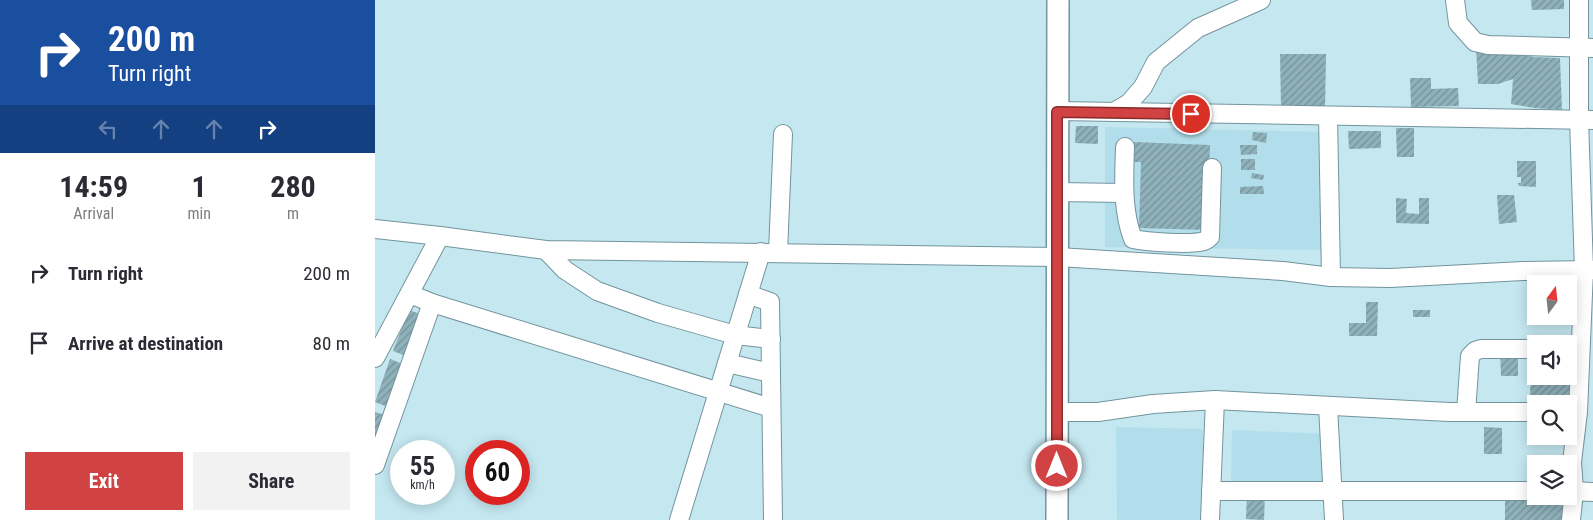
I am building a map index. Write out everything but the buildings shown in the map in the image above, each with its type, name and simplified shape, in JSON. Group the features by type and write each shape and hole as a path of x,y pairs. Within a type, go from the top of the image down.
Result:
{"main road":[{"path":"1057,520 1058,0"}],"street":[{"path":"1114,112 1129,103 1143,87 1156,62 1198,28 1261,0"},
{"path":"1455,0 1458,23 1475,42 1488,45 1586,48"},
{"path":"1573,455 1580,413 1580,349 1588,270 1586,120 1580,94 1586,48 1579,0"},
{"path":"1057,112 1586,120"},
{"path":"1328,116 1331,277"},
{"path":"679,520 748,294 769,252 783,134"},
{"path":"1125,147 1124,193 1129,231 1133,239 1152,242 1205,241 1210,237 1213,168"},
{"path":"1057,192 1124,193"},
{"path":"375,229 545,250 1058,257 1283,271 1331,277 1390,278 1523,271 1588,270"},
{"path":"375,358 440,236"},
{"path":"545,250 565,270 597,290 657,313 735,335 771,339"},
{"path":"410,294 432,303 771,408"},
{"path":"748,294 770,302 773,520"},
{"path":"375,465 432,303"},
{"path":"1466,412 1471,356 1475,351 1481,349 1527,349"},
{"path":"727,363 771,373"},
{"path":"1210,520 1215,400"},
{"path":"1057,412 1098,412 1153,404 1215,400 1466,412 1527,412"},
{"path":"1328,406 1335,520"},
{"path":"1211,491 1527,491"},
{"path":"1577,491 1593,492"},
{"path":"1571,505 1571,520"}],"shaded area":[{"path":"1105,127 1321,132 1325,250 1105,247"},
{"path":"1116,427 1203,429 1204,520 1117,520"},
{"path":"1232,430 1326,434 1325,483 1231,483"}],"route":[{"path":"1057,466 1057,112 1191,114"}]}
